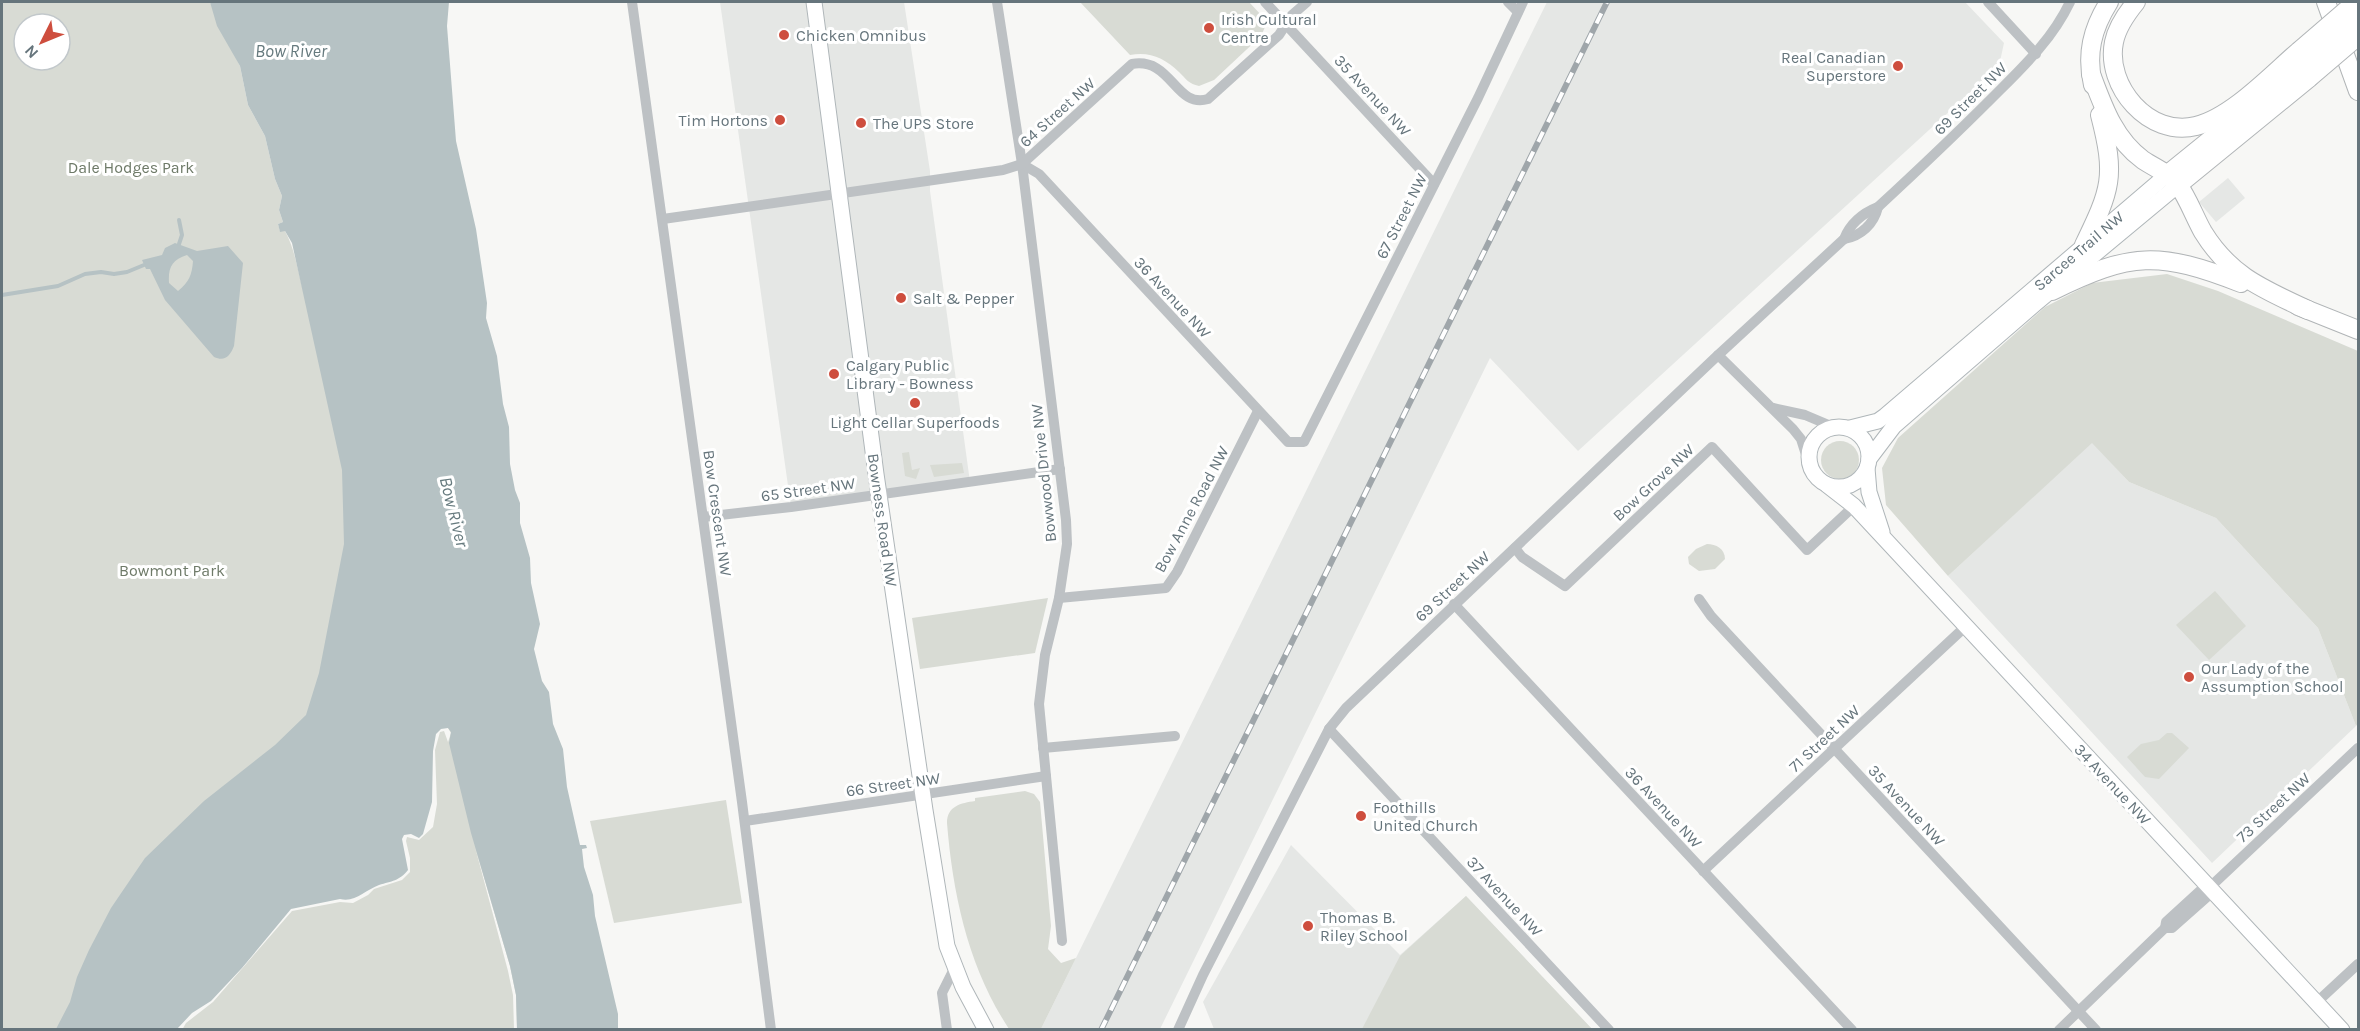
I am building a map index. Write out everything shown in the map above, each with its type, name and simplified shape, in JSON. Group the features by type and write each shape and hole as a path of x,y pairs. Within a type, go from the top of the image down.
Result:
{"highway":[{"path":"2084,245 2104,202 2110,179 2106,136 2091,75 2090,53 2093,32 2109,2"},
{"path":"2136,2 2126,14 2115,40 2113,53 2116,77 2122,90 2142,113 2169,126 2195,126 2210,120 2304,64 2358,40"},
{"path":"2316,2 2349,66"},
{"path":"2326,2 2358,91"},
{"path":"2343,2 2358,40"},
{"path":"2348,2 2358,40"},
{"path":"2304,64 2356,2"},
{"path":"2304,64 2358,17"},
{"name":"Sarcee Trail NW","path":"2173,180 2304,64"},
{"path":"2091,75 2115,130 2144,161 2173,180 2209,241 2229,266 2256,286 2308,310"},
{"path":"2052,291 2090,272 2108,266 2157,259 2201,267 2358,330"}],"street":[{"name":"Bow Crescent NW","path":"632,2 745,821 771,1029"},
{"name":"Bowness Road NW","path":"814,2 879,494 947,946 973,1007 986,1029"},
{"name":"Bowwood Drive NW","path":"997,2 1022,164 1060,469 1067,544 1059,598 1045,655 1039,704 1062,941"},
{"name":"35 Avenue NW","path":"1265,2 1434,184"},
{"name":"64 Street NW","path":"663,219 1003,170 1022,164 1132,64 1145,63 1156,67 1188,97 1203,100 1212,96 1279,35 1292,15 1307,2"},
{"path":"1508,2 1521,7"},
{"path":"1988,2 2036,54"},
{"name":"69 Street NW","path":"1178,1029 1203,975 1329,729 1346,708 1718,355 1844,239 1848,228 1868,211 1878,207 2036,54 2054,32 2070,2"},
{"name":"67 Street NW","path":"1304,442 1478,98 1521,7"},
{"name":"36 Avenue NW","path":"1022,164 1040,174 1288,442 1304,442"},
{"name":"Sarcee Trail NW","path":"1845,427 1878,421 1885,416 2084,245 2173,180"},
{"name":"Sarcee Trail NW","path":"1868,463 1894,426 2052,291 2173,180"},
{"path":"1718,355 1773,408 1801,439 1809,464 1819,480 1827,485 1846,486 1862,476 1868,463 1864,440 1845,427 1821,423 1805,415 1773,408"},
{"name":"Bow Anne Road NW","path":"1059,598 1166,588 1177,572 1258,411"},
{"path":"1809,464 1810,445 1815,437 1831,427 1845,427"},
{"name":"Bow Grove NW","path":"1515,548 1522,557 1565,586 1712,447 1807,550 1854,506"},
{"name":"34 Avenue NW","path":"1868,463 1869,492 1884,538"},
{"name":"65 Street NW","path":"703,517 1060,469"},
{"name":"34 Avenue NW","path":"1827,485 1854,506 2342,1029"},
{"name":"35 Avenue NW","path":"1698,599 1834,749 2096,1029"},
{"name":"36 Avenue NW","path":"1454,604 1852,1029"},
{"name":"71 Street NW","path":"1703,871 1965,627"},
{"name":"37 Avenue NW","path":"1329,729 1610,1029"},
{"path":"1043,748 1175,736"},
{"name":"73 Street NW","path":"2059,1029 2165,928 2166,922 2201,890 2209,888 2358,748"},
{"name":"66 Street NW","path":"745,821 1046,776"},
{"path":"2317,1002 2358,964"},
{"path":"947,1029 942,993 955,967"}],"shaded area":[{"path":"720,2 904,2 930,171 930,191 970,482 791,507"},
{"path":"1547,2 1965,2 2004,43 1999,66 1578,451 1490,358 1160,1029 1041,1029"},
{"path":"2228,178 2245,198 2216,222 2199,202"},
{"name":"Our Lady of the Assumption School","path":"2092,442 2129,482 2216,518 2318,628 2356,726 2212,863 1948,576"},
{"name":"Thomas B. Riley School","path":"1291,845 1400,955 1466,896 1592,1029 1214,1029 1203,1002"}],"green space":[{"name":"Bowmont Park","path":"2,2 210,2 240,66 248,105 265,136 275,179 282,196 279,210 283,222 278,224 280,231 285,231 292,247 305,296 435,562 69,1029 2,1030"},
{"path":"1080,2 1249,2 1262,16 1265,27 1261,36 1214,80 1199,86 1190,83 1162,59 1144,54 1130,55"},
{"path":"2167,274 2218,291 2358,351 2358,723 2356,726 2318,628 2216,518 2129,482 2092,443 1948,576 1886,505 1882,468 1898,438 2045,307 2092,283"},
{"path":"1840,441 1853,447 1859,460 1853,473 1840,479 1827,473 1821,460 1827,447"},
{"path":"909,452 912,470 920,468 916,479 905,476 902,453"},
{"path":"962,463 964,473 934,477 930,465"},
{"path":"1707,544 1719,548 1725,559 1715,569 1699,571 1689,564 1688,557 1696,549"},
{"path":"2215,591 2246,626 2209,660 2176,625"},
{"path":"1048,598 1035,653 920,669 912,618"},
{"path":"449,723 561,1029 517,1029 516,995 510,966 475,847 508,971 513,995 514,1029 182,1030 186,1023 213,1002 292,911 340,902 353,903 374,889 402,880 410,872 407,837 419,840 433,827 437,804 435,750 440,732 444,731 448,742 451,733 448,728"},
{"path":"2167,733 2172,733 2189,748 2159,779 2145,777 2127,757 2141,744 2159,740"},
{"path":"1025,791 1034,794 1040,802 1051,926 1048,949 1061,963 1076,958 1041,1029 1009,1029 983,981 965,931 954,878 947,823 949,813 960,804 975,801 975,798"},
{"path":"726,800 742,903 614,923 590,821"},
{"path":"1466,896 1592,1029 1362,1029 1400,956"}],"water":[{"name":"Bow River","path":"210,2 449,2 447,26 456,141 476,229 487,303 486,318 497,356 503,404 509,427 510,464 520,503 520,523 530,558 531,583 540,624 534,649 542,681 549,692 553,724 563,749 567,787 580,845 586,845 587,848 582,849 584,867 593,895 595,916 618,1014 618,1029 517,1029 516,995 510,966 471,833 449,743 451,732 448,728 441,729 436,734 433,751 432,802 423,834 419,838 411,834 404,835 402,839 408,870 402,876 350,899 291,909 211,1001 192,1013 177,1029 56,1029 70,1002 77,977 89,950 111,908 145,858 204,801 275,745 306,715 319,673 344,544 342,470 292,243 285,231 280,232 278,224 283,222 279,210 282,196 275,179 265,136 248,105 240,66 217,26"},
{"path":"175,243 197,251 228,246 243,263 234,346 227,357 221,359 214,357 165,300 150,269 146,269 142,260 162,255 165,248","holes":["187,255 193,261 189,278 178,291 169,283 172,265"]}],"waterway":[{"path":"179,220 182,235 179,244"},
{"path":"2,295 58,286 85,274 101,272 114,274 127,272 144,265"}],"railway":[{"path":"1101,1030 1607,2"}],"place":[{"name":"Irish Cultural Centre","path":"1209,28"},
{"name":"Chicken Omnibus","path":"784,35"},
{"name":"Real Canadian Superstore","path":"1898,66"},
{"name":"Tim Hortons","path":"780,120"},
{"name":"The UPS Store","path":"861,123"},
{"name":"Salt & Pepper","path":"901,298"},
{"name":"Calgary Public Library - Bowness","path":"834,374"},
{"name":"Light Cellar Superfoods","path":"915,403"},
{"name":"Our Lady of the Assumption School","path":"2189,677"},
{"name":"Foothills United Church","path":"1361,816"},
{"name":"Thomas B. Riley School","path":"1308,926"}],"park label":[{"name":"Dale Hodges Park","path":"131,167"}]}
